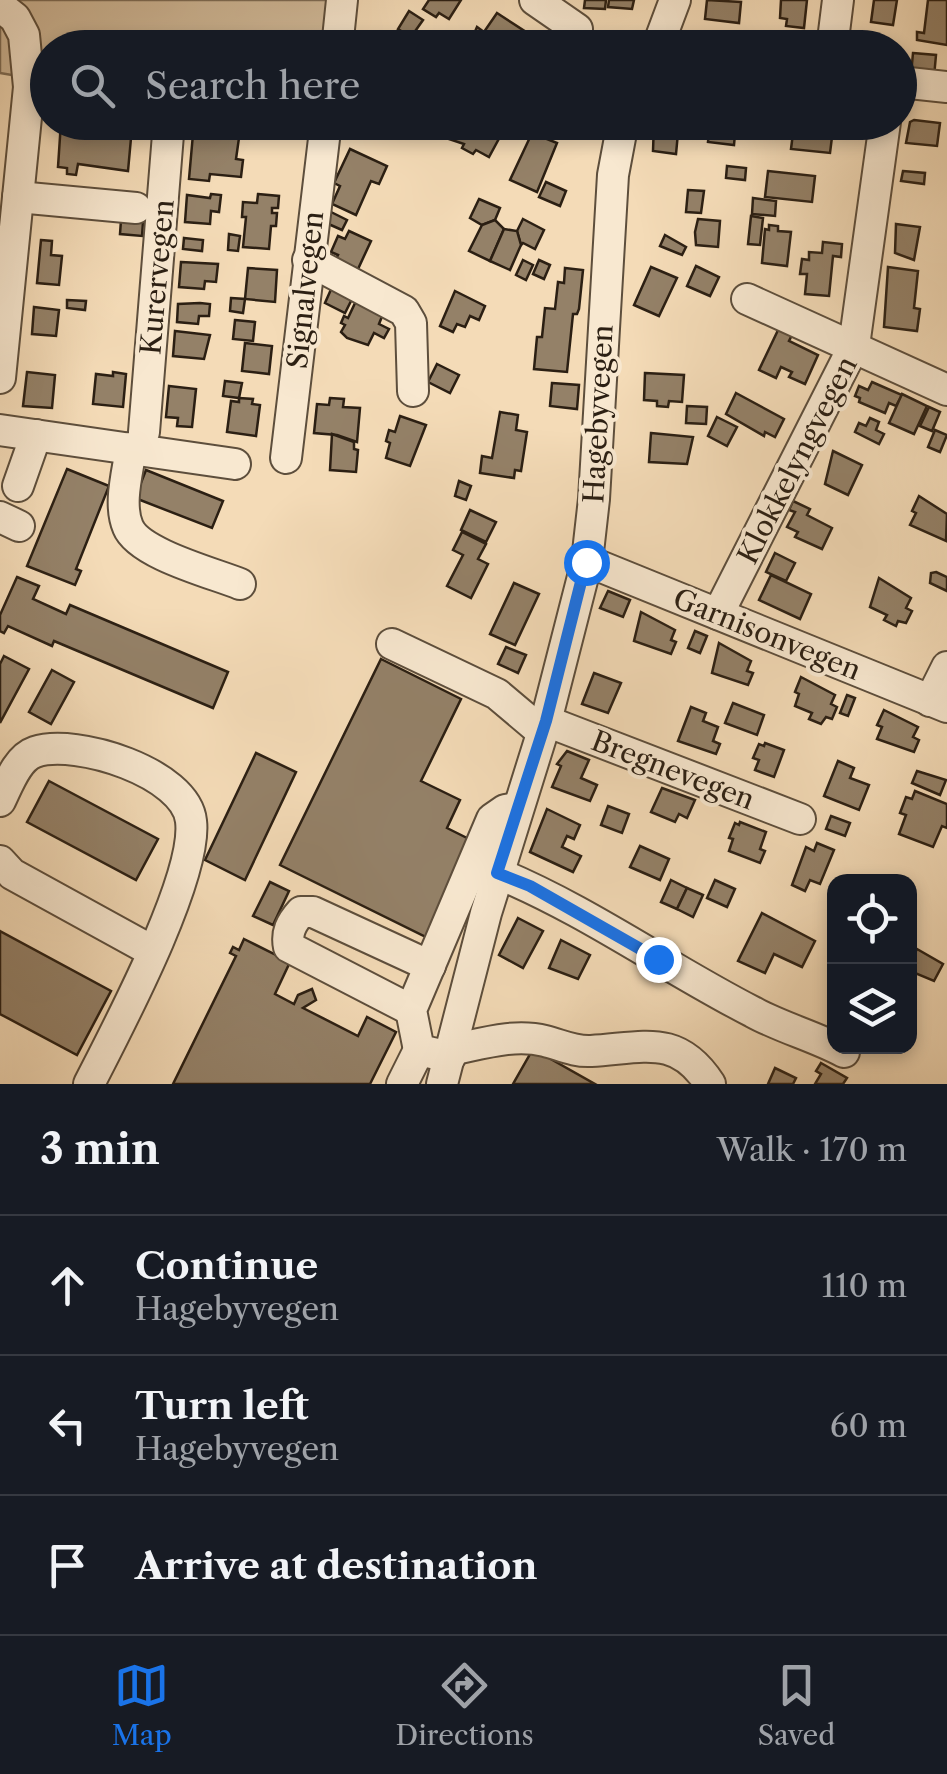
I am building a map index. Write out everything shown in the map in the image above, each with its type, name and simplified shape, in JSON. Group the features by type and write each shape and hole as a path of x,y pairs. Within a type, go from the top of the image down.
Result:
{"street":[{"path":"338,30 342,0"},
{"path":"534,0 578,30"},
{"path":"663,30 674,0"},
{"path":"834,30 838,0"},
{"path":"0,6 15,18 24,35 25,87 0,378"},
{"path":"917,84 947,87"},
{"name":"Kurervegen","path":"167,140 138,440 124,508 128,528 137,540 240,584"},
{"name":"Signalvegen","path":"286,458 324,140"},
{"name":"Hagebyvegen","path":"448,1064 497,873 544,727 586,562 594,499 613,176 619,140"},
{"name":"Klokkelyngvegen","path":"718,614 854,346 883,140"},
{"path":"18,196 136,208"},
{"path":"308,260 404,312 411,323 414,390"},
{"path":"747,299 947,390"},
{"path":"0,430 138,440 234,464"},
{"path":"18,486 36,435"},
{"name":"Garnisonvegen","path":"586,562 939,704"},
{"name":"Bregnevegen","path":"392,644 497,694 544,727 800,820"},
{"path":"939,704 947,667"},
{"path":"0,801 19,765 31,753 46,750 78,752 122,762 171,786 186,802 192,822 189,861 132,1002 89,1084"},
{"path":"402,1084 419,1050 412,1010 492,818 518,808"},
{"path":"0,861 12,874 152,951"},
{"path":"497,873 578,912 756,1014 827,1044"},
{"path":"412,1010 289,948 287,936 301,912 313,912 430,966"},
{"path":"419,1050 448,1064 514,1038 591,1051 613,1046 664,1047 691,1058 710,1084"}],"shaded area":[{"path":"0,0 342,0 338,30 30,30 30,78 0,73"}],"building":[{"path":"429,0 461,0 449,19 423,9"},
{"path":"585,0 606,0 605,9 584,8"},
{"path":"609,0 634,0 632,9 608,7"},
{"path":"707,0 741,2 739,23 705,19"},
{"path":"781,0 807,0 804,28 786,26 787,19 780,18"},
{"path":"874,0 897,0 893,25 871,22"},
{"path":"928,0 947,0 947,45 917,40 917,32 924,33"},
{"path":"409,11 423,20 416,30 398,29"},
{"path":"497,13 523,30 485,30"},
{"path":"917,53 936,55 934,77 917,76"},
{"path":"917,120 940,123 937,146 906,143 917,140"},
{"path":"60,140 131,140 128,171 78,164 76,175 58,167"},
{"path":"192,140 239,140 236,159 243,160 241,177 210,174 209,181 189,179"},
{"path":"452,140 498,140 489,157 476,150 473,154 462,148 464,144"},
{"path":"529,140 557,143 537,192 510,180"},
{"path":"653,140 677,140 676,154 653,151"},
{"path":"708,140 734,140 734,145"},
{"path":"792,140 832,140 830,153 791,149"},
{"path":"350,149 387,166 379,184 371,181 356,215 332,204 340,186 334,183"},
{"path":"727,166 746,168 745,180 726,178"},
{"path":"768,171 815,176 812,202 765,197"},
{"path":"903,171 925,173 924,184 901,181"},
{"path":"546,182 566,191 560,206 539,197"},
{"path":"688,190 704,191 701,213 686,212"},
{"path":"211,194 221,195 219,212 211,211 210,224 185,222 187,195 210,198"},
{"path":"258,194 279,196 278,208 272,208 272,213 277,213 276,226 271,226 269,249 243,247 243,202 257,203"},
{"path":"753,198 776,201 775,216 752,214"},
{"path":"479,199 500,208 495,220 482,225 470,218"},
{"path":"329,211 347,220 342,230 324,222"},
{"path":"751,216 763,218 760,245 748,244"},
{"path":"523,219 544,230 535,249 521,245 517,231"},
{"path":"698,219 720,221 718,247 696,245"},
{"path":"121,220 143,222 142,236 120,234"},
{"path":"495,220 504,229 490,261 469,251 482,225"},
{"path":"896,224 920,227 914,260 895,253"},
{"path":"769,225 791,232 787,266 762,263 765,229 769,230"},
{"path":"504,229 517,231 521,245 510,270 490,261"},
{"path":"349,231 371,241 358,269 336,259 338,255 331,252 338,236 345,239"},
{"path":"229,234 240,236 238,251 228,250"},
{"path":"665,235 686,247 682,255 660,246"},
{"path":"184,238 203,240 202,251 183,249"},
{"path":"41,240 52,241 51,255 62,256 59,285 37,283"},
{"path":"823,242 842,244 841,257 833,256 829,296 805,294 807,274 800,274 802,259 809,260 809,252 822,253"},
{"path":"523,260 533,265 526,280 516,275"},
{"path":"539,260 550,265 544,279 533,274"},
{"path":"181,262 218,264 216,282 205,281 204,289 179,287"},
{"path":"696,266 719,277 710,296 687,286"},
{"path":"651,267 677,278 659,316 634,305"},
{"path":"888,267 918,271 914,308 920,309 917,331 884,327"},
{"path":"248,268 277,270 275,302 245,299"},
{"path":"565,268 583,270 579,309 573,314 567,372 534,369 545,308 555,309 558,282 564,283"},
{"path":"333,285 354,295 345,313 325,303"},
{"path":"455,291 485,306 479,320 470,316 465,327 457,324 453,332 440,326"},
{"path":"231,298 245,299 243,313 230,311"},
{"path":"67,300 86,301 85,310 67,308"},
{"path":"356,301 383,314 379,324 389,329 384,338 374,333 368,345 341,332 344,316 348,318"},
{"path":"178,304 210,304 209,316 199,316 198,324 177,322"},
{"path":"34,307 59,310 56,336 32,334"},
{"path":"235,320 255,322 253,341 233,339"},
{"path":"780,326 793,333 789,341 818,355 805,384 789,377 792,372 781,367 776,378 759,370"},
{"path":"175,331 210,335 204,359 173,356"},
{"path":"245,343 272,346 269,374 242,371"},
{"path":"437,364 459,375 450,393 428,382"},
{"path":"27,372 55,375 52,408 23,406"},
{"path":"113,372 126,374 123,407 93,404 96,374 113,376"},
{"path":"645,373 684,375 682,402 669,401 668,407 644,400"},
{"path":"225,381 242,383 239,398 223,396"},
{"path":"872,382 902,395 896,406 889,403 885,413 859,402 860,398 855,396 859,386 868,390"},
{"path":"552,383 579,385 577,409 550,406"},
{"path":"169,386 196,389 192,427 177,426 178,418 166,417"},
{"path":"736,393 784,419 775,437 765,432 764,436 726,414"},
{"path":"902,394 927,406 914,434 889,423"},
{"path":"239,398 253,399 252,404 260,405 256,436 227,432 231,401 239,402"},
{"path":"330,398 344,399 343,407 360,408 357,442 314,433 317,404 329,405"},
{"path":"687,406 707,407 706,424 686,423"},
{"path":"929,407 940,412 932,431 920,426"},
{"path":"500,412 518,415 516,430 527,432 521,471 515,470 514,478 480,473 482,456 492,458"},
{"path":"400,416 426,425 410,466 386,458 389,430 395,432"},
{"path":"717,417 737,427 727,446 708,436"},
{"path":"870,418 879,422 876,430 884,434 879,444 855,432 859,423 866,426"},
{"path":"935,430 947,435 940,452 928,447"},
{"path":"651,433 693,437 687,464 649,462"},
{"path":"332,434 354,442 354,449 358,450 356,472 330,470"},
{"path":"833,451 862,465 848,495 825,484"},
{"path":"67,469 109,486 76,569 81,571 75,585 27,566"},
{"path":"146,470 223,501 212,528 135,498"},
{"path":"459,481 471,486 466,500 455,496"},
{"path":"919,496 947,514 946,541 910,525"},
{"path":"793,501 810,509 807,515 832,528 822,549 795,537 798,532 787,527 795,512 789,510"},
{"path":"470,510 496,522 486,542 461,530"},
{"path":"462,532 486,544 478,559 488,564 471,598 447,586 463,555 453,550"},
{"path":"775,553 795,563 786,581 766,572"},
{"path":"931,573 947,577 947,591 930,583"},
{"path":"771,575 811,594 800,619 759,600"},
{"path":"17,577 39,586 33,599 66,614 70,605 228,672 213,708 54,641 52,646 8,626 4,633 0,631 0,615"},
{"path":"879,578 911,598 906,608 912,611 906,623 898,621 896,626 884,620 887,615 870,607"},
{"path":"514,583 539,594 515,645 490,634"},
{"path":"608,591 630,600 623,617 600,608"},
{"path":"641,612 675,630 671,654 634,641"},
{"path":"695,631 707,636 700,653 688,648"},
{"path":"719,643 751,661 747,671 753,673 748,685 712,673"},
{"path":"506,647 526,655 518,673 498,664"},
{"path":"4,656 29,669 0,723 0,664"},
{"path":"381,659 461,699 421,781 460,800 447,828 473,841 426,937 280,865"},
{"path":"52,670 74,682 51,724 29,712"},
{"path":"594,673 621,683 608,713 582,704"},
{"path":"801,677 835,695 831,704 837,707 832,719 826,717 821,724 809,719 812,713 795,706"},
{"path":"847,695 855,698 848,716 840,713"},
{"path":"733,703 764,715 757,735 725,723"},
{"path":"691,707 706,713 703,721 718,727 713,741 720,744 716,754 678,741"},
{"path":"884,710 918,727 913,737 919,740 914,752 877,739 882,727 877,725"},
{"path":"759,744 784,750 774,777 755,770 759,760 753,758"},
{"path":"567,751 589,760 581,778 597,785 590,801 552,787 561,766 557,764"},
{"path":"256,753 296,772 245,880 205,860"},
{"path":"838,761 854,768 850,778 869,785 859,810 824,796"},
{"path":"917,771 946,780 940,795 912,783"},
{"path":"49,781 158,839 136,880 27,822"},
{"path":"662,788 695,800 687,818 679,814 675,822 651,812"},
{"path":"915,791 947,804 947,828 942,826 933,847 899,834 906,815 900,813 906,797 912,799"},
{"path":"608,806 629,814 622,833 601,825"},
{"path":"547,809 580,825 574,839 567,836 562,847 581,856 573,872 530,852"},
{"path":"831,816 850,823 845,836 826,829"},
{"path":"735,823 766,832 760,863 729,851 733,839 729,838"},
{"path":"817,843 834,850 820,884 810,880 805,891 792,885 806,847 814,851"},
{"path":"640,846 669,859 660,880 630,867"},
{"path":"671,880 687,888 677,909 661,902"},
{"path":"715,880 735,889 727,907 707,898"},
{"path":"270,882 289,891 273,925 253,916"},
{"path":"687,888 703,895 693,917 677,909"},
{"path":"762,913 815,941 802,967 774,954 765,973 738,961"},
{"path":"518,918 543,931 523,968 499,955"},
{"path":"0,931 111,991 77,1055 0,1014"},
{"path":"244,939 290,962 275,994 294,1004 298,995 312,989 316,1000 303,1008 358,1036 367,1017 396,1032 370,1084 173,1084 236,956 230,953 233,947 239,950"},
{"path":"561,940 590,955 578,979 549,968"},
{"path":"917,949 943,964 934,981 917,974"},
{"path":"533,1049 595,1084 513,1084"},
{"path":"821,1063 847,1078 843,1084 815,1084 821,1074 816,1071"},
{"path":"775,1068 796,1078 793,1084 768,1084"}],"route":[{"path":"586,562 546,721 497,873 530,886 658,959"}]}
